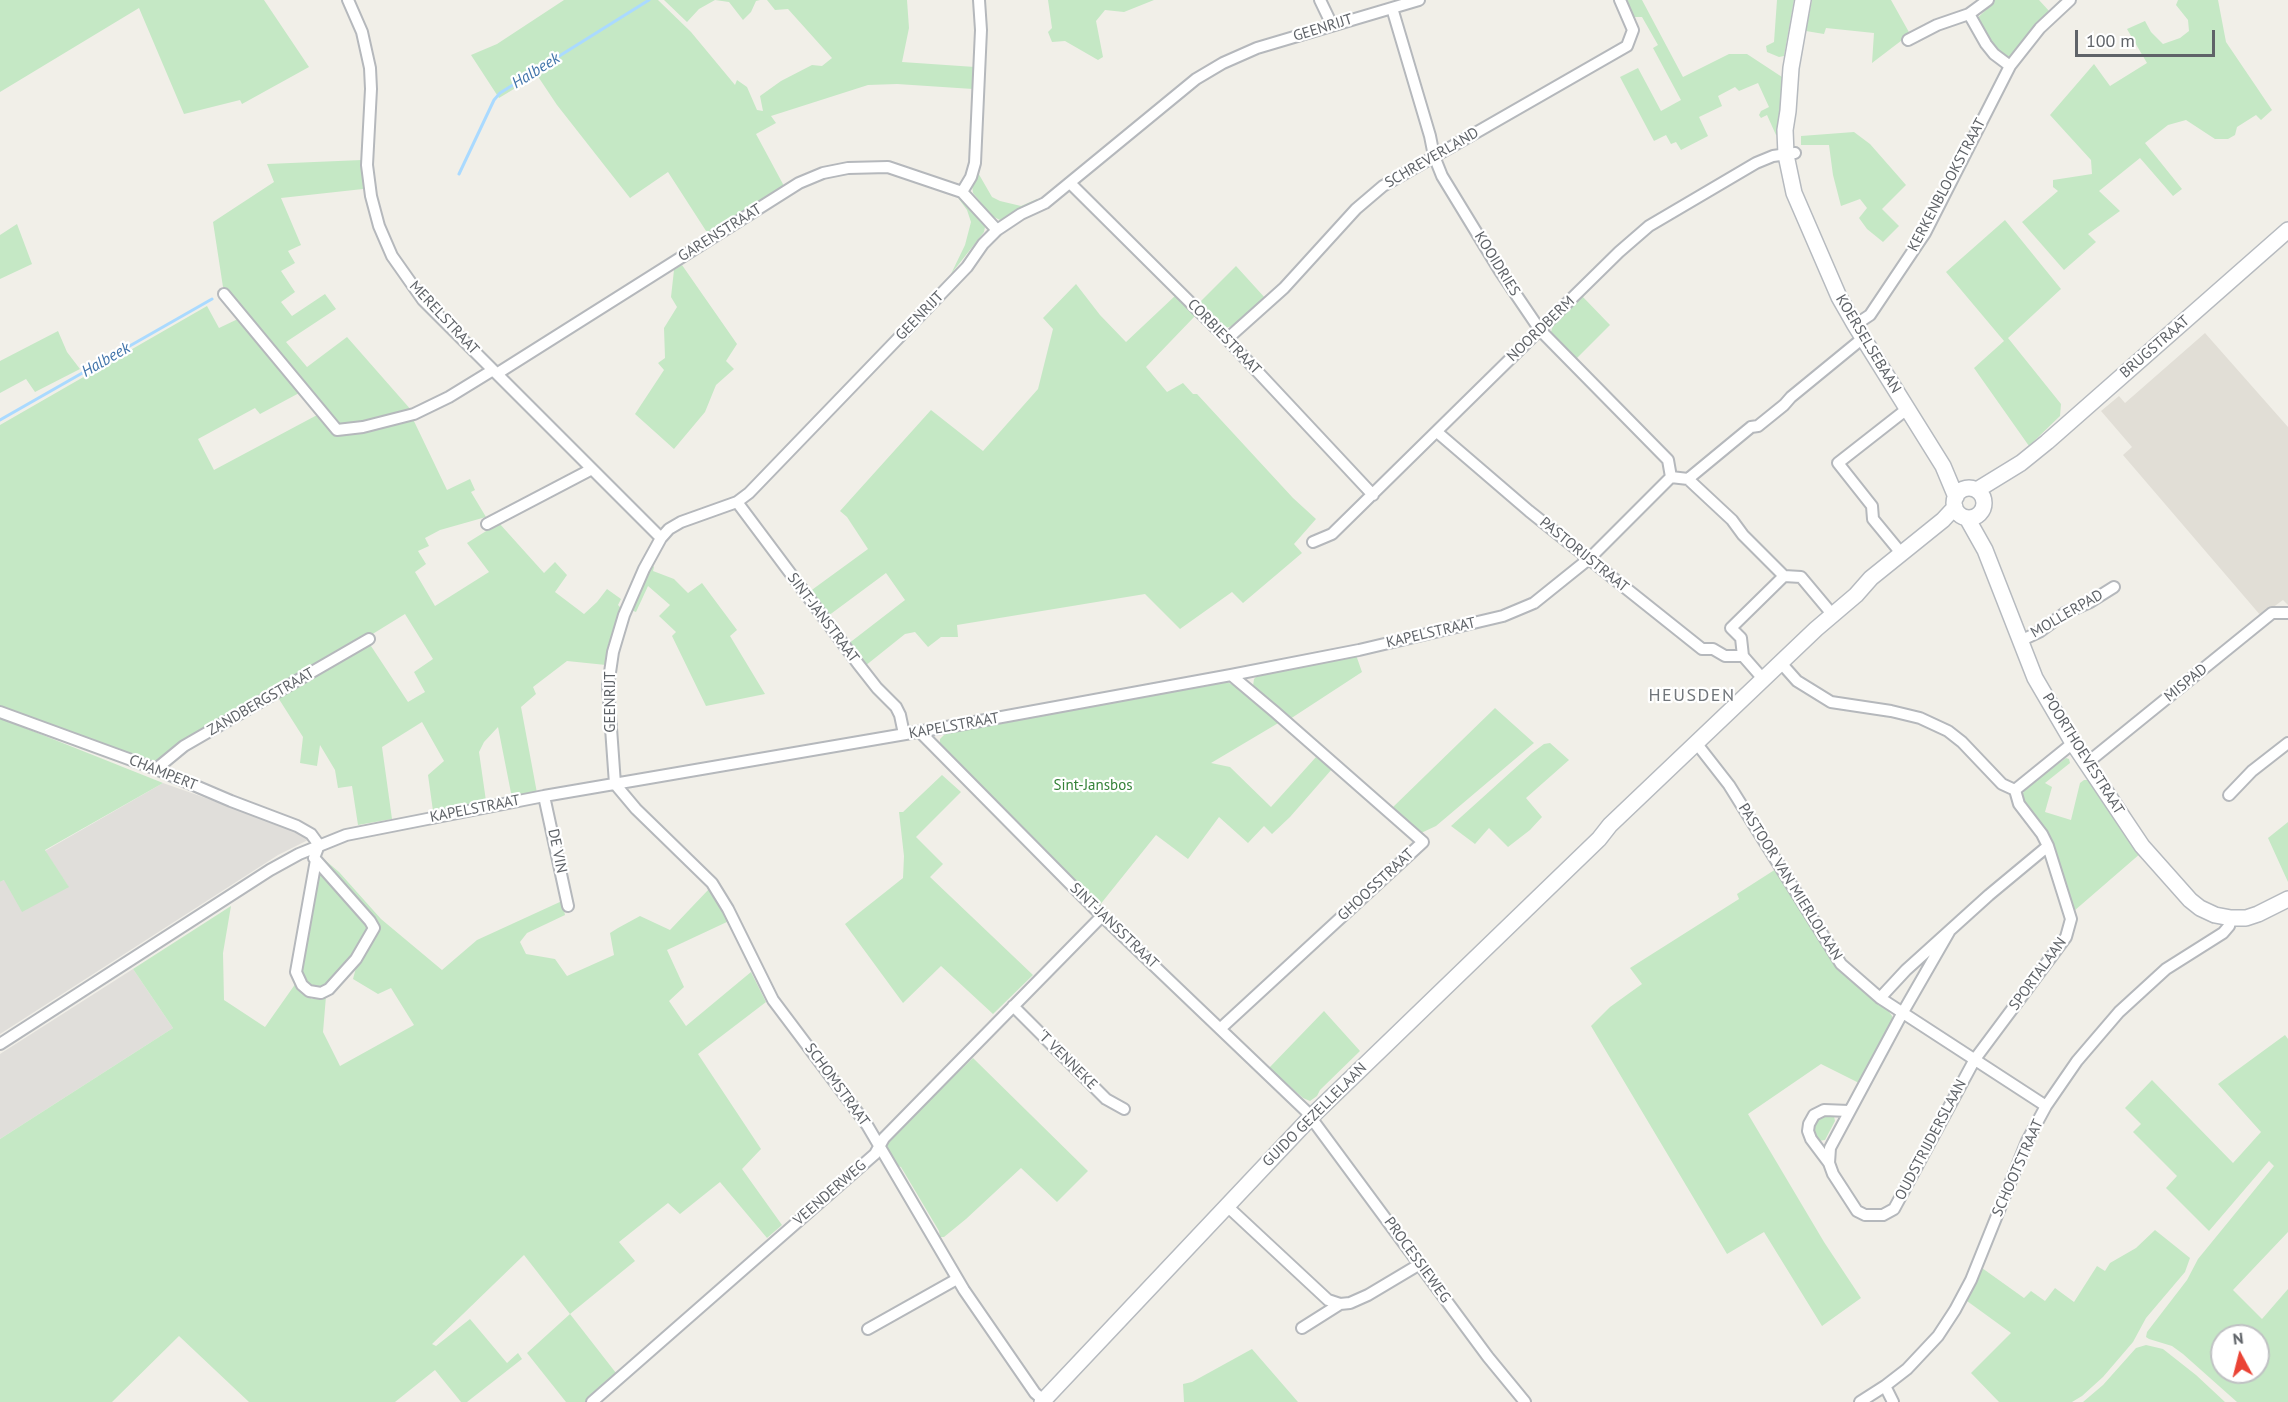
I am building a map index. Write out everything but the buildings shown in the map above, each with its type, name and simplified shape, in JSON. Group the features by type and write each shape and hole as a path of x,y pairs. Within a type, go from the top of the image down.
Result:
{"main road":[{"name":"KOERSELSEBAAN","path":"1803,0 1791,68 1788,111 1791,154 1805,205 1805,217 1819,253 1859,332 1968,504"},
{"name":"BRUGSTRAAT","path":"1968,504 2021,463 2288,230"},
{"path":"1856,595 1897,549 1968,504"},
{"path":"1856,595 1875,585 1968,504"},
{"name":"POORTHOEVESTRAAT","path":"1968,504 2036,678 2073,743 2142,846 2180,890 2200,908 2215,915 2231,918"},
{"name":"GUIDO GEZELLELAAN","path":"1044,1401 1311,1117 1599,839 1616,819 1832,614 1856,595"},
{"path":"2231,918 2258,915 2288,899"}],"street":[{"name":"MERELSTRAAT","path":"348,0 362,32 370,68 368,178 385,241 401,271 423,300 661,538"},
{"path":"962,192 971,177 975,162 981,30 980,0"},
{"path":"1320,0 1332,25"},
{"name":"GEENRIJT","path":"615,784 608,686 613,651 624,615 644,569 661,538 669,529 681,522 737,502 766,476 967,267 982,244 997,230 1021,214 1045,203 1196,79 1223,63 1257,48 1419,0"},
{"name":"SCHREVERLAND","path":"1227,339 1284,288 1356,209 1383,186 1627,46 1633,30 1620,0"},
{"path":"1908,40 1937,25 1969,14 1988,0"},
{"name":"KERKENBLOOKSTRAAT","path":"1859,332 1925,233 2010,66 2040,28 2070,0"},
{"name":"KOOIDRIES","path":"1392,8 1434,156 1442,176 1500,272 1540,330 1668,460 1671,477"},
{"path":"1969,14 1986,44 1994,54 2010,66"},
{"name":"NOORDBERM","path":"1313,542 1332,534 1619,252 1649,226 1756,163 1773,156 1791,154"},
{"name":"GARENSTRAAT","path":"224,294 337,430 363,427 414,414 449,398 799,183 823,173 848,168 888,167 962,192 997,230"},
{"name":"CORBIESTRAAT","path":"1070,183 1227,339 1373,495"},
{"path":"1688,479 1751,427 1758,426 1784,405 1859,332"},
{"path":"1897,549 1873,519 1872,506 1838,463 1907,409"},
{"name":"PASTORIJSTRAAT","path":"1437,432 1631,594 1702,649 1713,649 1725,656 1743,656"},
{"path":"487,524 592,469"},
{"path":"1671,477 1688,479 1732,520 1743,535 1784,576 1801,577 1832,614"},
{"name":"KAPELSTRAAT","path":"0,1044 270,870 346,835 544,796 920,732 1231,675 1359,650 1503,616 1534,603 1590,558 1671,477"},
{"name":"SINT-JANSTRAAT","path":"737,502 859,665 896,707 904,734"},
{"path":"1764,680 1743,656 1741,638 1731,628 1784,576"},
{"name":"MOLLERPAD","path":"2020,641 2039,632 2065,613 2090,602 2114,587"},
{"name":"MISPAD","path":"2087,763 2272,613 2288,613"},
{"name":"ZANDBERGSTRAAT","path":"156,769 184,746 369,639"},
{"path":"1781,663 1797,681 1831,702 1920,718 1948,731 2002,784 2015,790 2073,743"},
{"name":"GHOOSSTRAAT","path":"1221,1028 1423,842 1231,675"},
{"name":"CHAMPERT","path":"0,712 156,769 297,826 311,834 320,845"},
{"name":"SINT-JANSSTRAAT","path":"920,732 1102,916 1311,1117"},
{"path":"2229,795 2252,771 2288,743"},
{"name":"PASTOOR VAN MIERLOLAAN","path":"1694,747 1729,785 1833,953 1856,979 1880,998 2046,1106"},
{"name":"SCHOMSTRAAT","path":"615,784 636,809 712,883 728,909 773,1000 848,1097 880,1145 957,1279 1035,1393 1044,1401"},
{"name":"SPORTALAAN","path":"1975,1059 2067,937 2070,929 2071,919 2048,846 2042,834 2019,804 2015,790"},
{"name":"DE VIN","path":"544,796 568,906"},
{"path":"316,860 374,928 356,959 329,989 321,993 309,991 296,972 316,860 314,858 320,845"},
{"path":"1880,998 1906,970 1989,895 2048,846"},
{"name":"VEENDERWEG","path":"592,1402 875,1154 884,1138 1102,916"},
{"name":"SCHOOTSTRAAT","path":"1860,1402 1876,1399 1885,1386 1924,1351 1955,1310 1971,1280 2027,1141 2046,1106 2077,1061 2119,1012 2166,969 2223,933 2229,926 2231,918"},
{"path":"1829,1163 1830,1148 1849,1111 1902,1012 1949,932"},
{"name":"'T VENNEKE","path":"1013,1006 1106,1099 1124,1109"},
{"name":"OUDSTRIJDERSLAAN","path":"1849,1111 1824,1110 1814,1115 1808,1131 1857,1211 1865,1215 1884,1215 1894,1209 1975,1059"},
{"name":"PROCESSIEWEG","path":"1311,1117 1488,1357 1525,1402"},
{"path":"1227,1206 1328,1300 1340,1304 1350,1303 1368,1295 1420,1264"},
{"path":"868,1329 957,1279"},
{"path":"1302,1328 1340,1304"},
{"path":"1885,1386 1893,1402"}],"shaded area":[{"path":"2205,333 2288,427 2288,605 2283,600 2261,616 2123,455 2132,447 2101,411 2119,396 2125,403"},
{"path":"163,783 294,829 310,839 278,855 0,1034 0,882 4,880 68,886 45,851"},
{"path":"133,969 173,1028 0,1139 0,1054"}],"green space":[{"path":"0,0 264,0 309,67 242,104 240,100 184,114 139,8 0,92"},
{"path":"564,0 658,0 691,32 735,85 737,80 747,87 757,110 763,111 760,96 781,81 812,65 822,66 832,58 788,9 775,10 767,0 907,0 909,28 902,62 975,67 973,89 897,84 868,85 771,116 776,123 756,134 784,186 708,234 668,172 630,198 557,105 537,75 499,98 471,55 497,44"},
{"path":"664,0 715,0 699,9 687,22"},
{"path":"715,0 760,0 756,1 751,12 743,20 729,2"},
{"path":"1048,0 1154,0 1124,12 1105,10 1096,21 1103,57 1098,60 1065,41 1052,42 1048,32 1052,28"},
{"path":"1627,0 1642,0 1683,77 1729,54 1747,54 1782,77 1779,134 1776,135 1767,115 1761,118 1759,115 1761,111 1769,107 1758,83 1739,91 1735,87 1718,96 1722,106 1699,117 1708,136 1681,150 1676,142 1671,144 1666,135 1654,141 1620,77 1638,68 1661,111 1681,100 1653,48 1658,45 1642,17 1634,17"},
{"path":"1777,0 1794,0 1784,56 1779,57 1767,52 1766,46 1774,42"},
{"path":"1812,0 1891,0 1910,34 1872,63 1874,33 1826,28 1824,34 1806,31"},
{"path":"1986,0 2039,0 2050,12 2003,67 1969,26 1990,6"},
{"path":"2178,0 2218,0 2226,42 2272,110 2261,120 2256,115 2237,127 2235,135 2228,139 2215,139 2186,120 2168,125 2145,143 2182,189 2173,196 2140,158 2099,191 2120,211 2088,234 2096,242 2064,270 2022,222 2058,191 2053,187 2053,180 2092,174 2091,160 2050,115 2094,64 2110,86 2147,63 2127,29 2145,21 2151,32 2163,44 2180,38 2189,31 2188,20 2176,5"},
{"path":"1854,132 1870,144 1906,185 1882,209 1899,226 1883,242 1867,229 1859,218 1867,208 1860,199 1841,206 1833,175 1829,145 1801,145 1801,136"},
{"path":"362,160 363,189 281,198 301,245 288,251 295,263 281,271 295,292 281,302 292,316 325,294 336,309 286,342 307,367 347,337 412,411 350,427 338,423 223,287 213,222 274,182 267,164"},
{"path":"977,171 992,197 1000,201 1021,206 1042,199 1000,220 992,216 973,193 972,185"},
{"path":"956,195 966,203 985,227 984,232 951,274 965,245 971,222 967,210"},
{"path":"2005,220 2061,289 2008,338 2061,404 2060,416 2029,446 1974,368 2004,341 1946,272"},
{"path":"17,224 32,264 0,279 0,235"},
{"path":"682,265 737,344 726,361 734,369 716,385 705,412 674,449 635,414 664,370 658,363 665,358 664,328 677,307 671,297 674,270"},
{"path":"1236,266 1266,299 1235,325 1226,328 1198,304"},
{"path":"1076,284 1100,315 1126,342 1176,295 1195,316 1146,367 1167,392 1183,383 1193,394 1197,394 1293,498 1316,519 1294,544 1302,553 1243,603 1232,592 1180,629 1145,594 957,625 958,637 941,637 928,647 915,632 905,634 865,666 848,644 905,600 886,573 828,616 809,592 868,549 847,517 840,511 931,410 983,451 1038,389 1053,329 1043,318"},
{"path":"1582,296 1610,325 1574,361 1555,341 1551,332 1553,325"},
{"path":"207,306 219,328 240,318 301,392 260,414 255,408 198,439 214,470 319,414 339,435 350,435 412,417 447,490 470,479 475,490 471,492 486,517 440,530 425,538 429,546 418,551 426,564 415,572 435,606 489,572 467,543 499,523 544,573 555,562 567,575 555,592 584,614 607,589 621,599 618,605 621,608 608,646 606,665 567,661 533,687 536,694 521,707 537,793 512,798 498,727 484,742 479,752 486,801 433,811 428,775 444,761 422,722 382,747 392,819 358,825 352,786 338,788 335,770 320,745 317,766 300,763 303,737 277,696 369,643 408,702 425,692 414,672 433,659 405,614 170,759 164,770 0,706 0,425"},
{"path":"58,331 67,352 80,369 35,392 26,379 0,393 0,361"},
{"path":"652,565 653,571 674,579 688,593 702,583 737,630 730,636 765,694 706,706 672,636 676,632 659,616 670,605 648,586 636,612 631,610"},
{"path":"1356,655 1362,672 1290,719 1253,686 1254,679 1258,675"},
{"name":"Sint-Jansbos","path":"1225,681 1242,689 1280,722 1211,763 1230,767 1271,807 1316,757 1332,769 1272,834 1264,826 1248,843 1219,817 1188,859 1156,835 1099,906 940,746 940,739 953,730"},
{"path":"1495,708 1534,743 1436,826 1421,833 1392,808"},
{"path":"0,718 163,783 45,850 69,887 22,912 4,880 0,882"},
{"path":"1550,743 1569,760 1526,798 1542,817 1530,830 1508,847 1489,828 1475,844 1451,826 1532,753 1544,744"},
{"path":"2066,758 2070,763 2045,783 2052,787 2045,812 2071,820 2080,783 2089,780 2141,853 2074,911 2058,860 2023,803 2022,795 2025,789"},
{"path":"942,775 961,792 916,837 943,864 930,877 1033,975 993,1014 941,966 903,1003 845,924 903,878 904,856 899,812 903,812"},
{"path":"2288,822 2288,882 2268,838"},
{"path":"319,855 339,872 381,919 442,970 477,940 562,901 565,915 527,933 520,942 526,954 555,959 567,976 614,955 610,933 640,916 670,930 709,889 729,921 667,950 684,987 669,1001 686,1026 751,972 766,1002 698,1054 761,1149 742,1169 782,1225 767,1238 720,1182 680,1214 668,1203 619,1242 635,1261 570,1314 524,1255 432,1344 436,1346 470,1319 507,1363 518,1353 522,1359 467,1402 461,1402 435,1370 395,1402 249,1402 179,1336 112,1402 0,1402 0,1139 173,1028 133,969 231,906 223,953 224,1000 265,1027 296,983 312,999 326,996 323,1032 340,1066 414,1025 391,988 378,994 353,979 357,964 317,990 305,982 299,974"},
{"path":"1776,869 1821,942 1886,1007 1892,1016 1892,1023 1859,1083 1821,1064 1748,1114 1824,1242 1861,1298 1822,1326 1764,1232 1727,1254 1591,1026 1610,1007 1642,984 1630,968 1739,899 1737,894"},
{"path":"1324,1011 1360,1051 1310,1101 1303,1098 1269,1068"},
{"path":"2285,1035 2288,1039 2288,1232 2233,1290 2262,1319 2288,1289 2288,1402 2237,1402 2217,1384 2270,1384 2270,1324 2210,1324 2210,1378 2172,1346 2146,1337 2147,1332 2187,1280 2198,1259 2274,1166 2269,1161 2209,1231 2166,1188 2177,1176 2133,1132 2141,1124 2125,1108 2152,1080 2233,1163 2261,1132 2218,1084"},
{"path":"973,1058 1088,1171 1057,1202 1021,1168 966,1219 944,1237 940,1237 939,1231 886,1145 887,1140"},
{"path":"1822,1116 1834,1116 1835,1121 1825,1140 1818,1141 1813,1129 1816,1123"},
{"path":"2155,1230 2190,1258 2185,1272 2146,1318 2133,1342 2103,1377 2082,1396 2072,1402 1999,1402 1971,1373 2011,1333 1967,1301 1982,1268 2024,1298 2031,1291 2045,1301 2055,1288 2074,1302 2097,1266 2105,1271 2110,1263 2136,1248"},
{"path":"570,1314 616,1373 585,1402 566,1402 527,1353"},
{"path":"2146,1345 2163,1349 2225,1402 2083,1402 2103,1385 2136,1348"},
{"path":"1252,1349 1298,1402 1184,1402 1183,1384 1192,1382"}],"waterway":[{"name":"Halbeek","path":"459,174 494,100 500,93 649,0"},
{"name":"Halbeek","path":"0,420 212,299"}],"district":[{"name":"HEUSDEN","path":"1692,696"}]}
